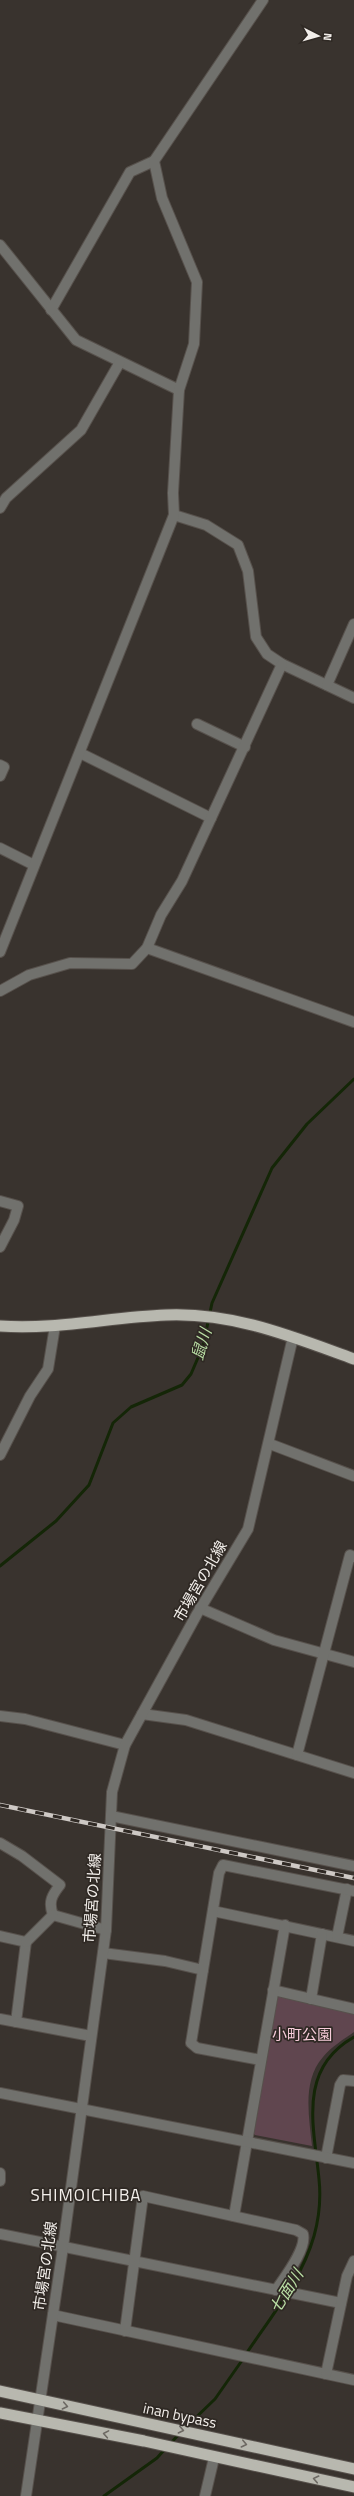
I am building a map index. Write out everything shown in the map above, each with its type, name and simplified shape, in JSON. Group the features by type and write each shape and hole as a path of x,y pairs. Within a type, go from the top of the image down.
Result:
{"highway":[{"path":"0,1326 55,1326 167,1314 194,1315 221,1318 269,1328 354,1359"},
{"name":"inan bypass","path":"0,2391 354,2470"},
{"path":"0,2413 36,2422 144,2441 214,2458 354,2487"}],"street":[{"path":"50,310 130,172 154,161 263,0"},
{"path":"0,952 174,515 173,493 179,390 194,344 197,282 162,198 154,161"},
{"path":"0,245 50,310 76,340 179,390"},
{"path":"0,508 6,498 81,430 120,362"},
{"path":"174,515 206,525 238,545 248,571 256,637 267,654 282,664 354,698"},
{"path":"327,685 354,624"},
{"path":"0,991 30,975 70,963 132,964 147,948 161,915 182,881 282,664"},
{"path":"197,724 245,747"},
{"path":"80,753 211,818"},
{"path":"0,765 4,767 0,776"},
{"path":"0,848 34,866"},
{"path":"147,948 354,1022"},
{"path":"0,1201 18,1206 14,1220 0,1247"},
{"path":"0,1455 30,1396 48,1369 55,1326"},
{"name":"市場宮の北線","path":"26,2496 39,2400 54,2315 106,1930 112,1792 125,1745 200,1608 248,1529 270,1444 293,1337"},
{"path":"270,1444 354,1476"},
{"path":"297,1755 350,1556 354,1557"},
{"path":"200,1608 274,1640 354,1662"},
{"path":"142,1714 186,1720 354,1773"},
{"path":"0,1716 25,1719 125,1745"},
{"path":"111,1816 354,1866"},
{"path":"0,1843 22,1856 60,1885 52,1895 50,1907 53,1914"},
{"path":"261,2060 198,2048 191,2043 219,1873 223,1865 351,1890 337,1937"},
{"path":"213,1911 285,1925 354,1941"},
{"path":"53,1914 106,1930"},
{"path":"16,2022 26,1942 53,1914"},
{"path":"234,2216 285,1925"},
{"path":"311,1999 322,1934"},
{"path":"0,1936 26,1942"},
{"path":"103,1953 165,1960 203,1970"},
{"path":"273,1990 354,2009"},
{"path":"0,2019 91,2036"},
{"path":"325,2157 340,2085 344,2080 354,2081"},
{"path":"0,2093 354,2163"},
{"path":"0,2173 0,2181"},
{"path":"125,2331 143,2196 296,2230 303,2234 303,2242 295,2260 278,2290"},
{"path":"0,2234 341,2303"},
{"path":"326,2374 347,2276 354,2263"},
{"path":"54,2315 354,2380"},
{"path":"205,2496 214,2458"}],"green space":[{"name":"小町公園","path":"280,1996 354,2014 354,2032 326,2053 316,2066 312,2077 308,2099 312,2146 255,2135 253,2133 275,1999"}],"waterway":[{"name":"鼠川","path":"0,1566 56,1521 89,1485 113,1423 131,1407 182,1385 191,1374 203,1346 212,1303 272,1168 307,1124 354,1079"},
{"name":"七面川","path":"246,2354 294,2283 309,2252 316,2229 320,2201 320,2186 314,2139 313,2100 317,2082 324,2065 336,2050 354,2037"},
{"name":"七面川","path":"184,2429 215,2399 243,2359"},
{"name":"七面川","path":"170,2444 180,2433"},
{"name":"七面川","path":"104,2496 157,2458 165,2449"}],"railway":[{"path":"0,1805 354,1878"}],"district":[{"name":"SHIMOICHIBA","path":"86,2195"}]}
